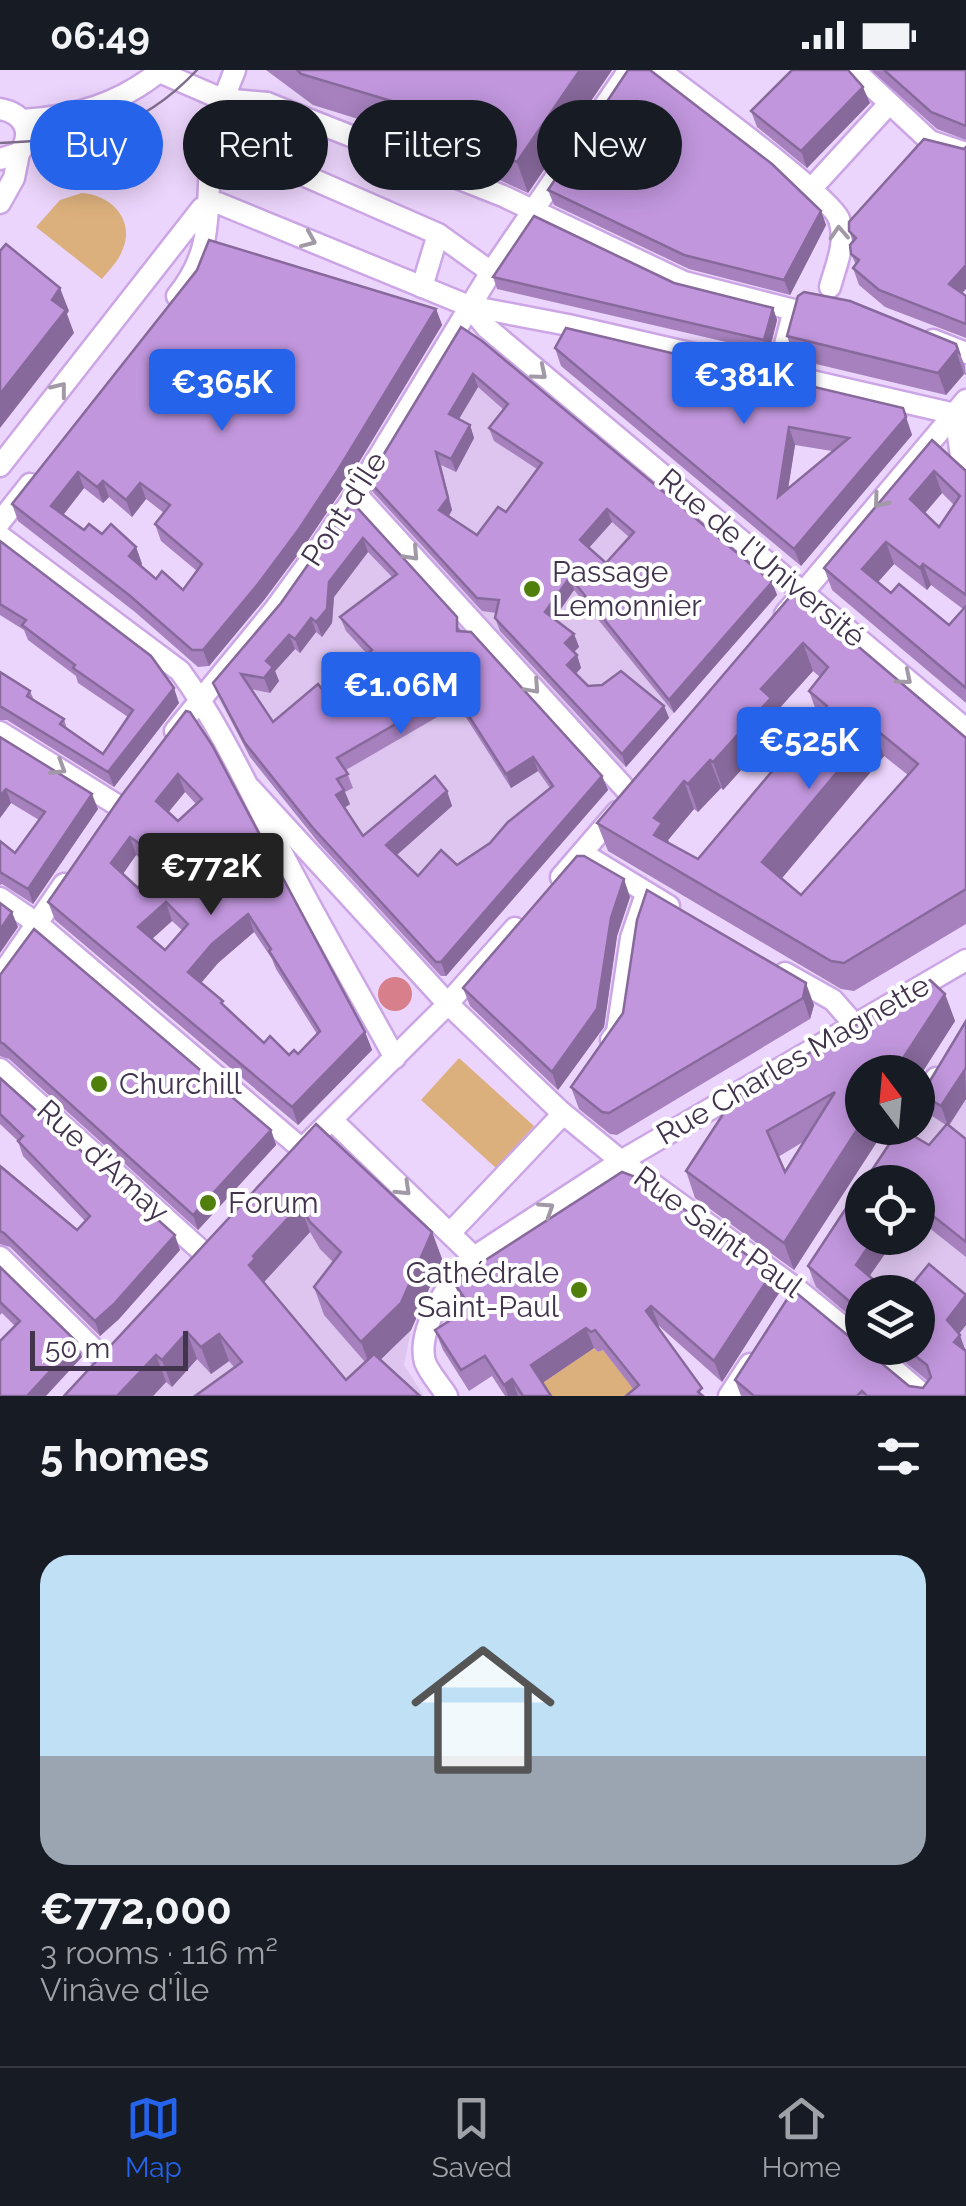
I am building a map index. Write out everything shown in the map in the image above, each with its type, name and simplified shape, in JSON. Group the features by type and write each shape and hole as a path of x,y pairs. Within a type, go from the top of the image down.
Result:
{"street":[{"path":"222,99 235,70"},
{"name":"Pont d'Île","path":"164,744 275,609 356,494 491,272 629,70"},
{"path":"328,127 503,196 684,282 794,310 836,292 843,237 838,214 660,70"},
{"path":"854,70 930,141 966,154"},
{"path":"22,120 65,116 101,106 134,90 158,71 222,99 233,100"},
{"path":"811,189 888,105"},
{"path":"0,109 22,120 26,137 6,158 14,178 0,203"},
{"path":"328,186 438,234 491,272"},
{"path":"167,310 192,278 204,247 214,204 213,190"},
{"path":"214,204 470,306 568,324 777,375 962,410"},
{"path":"0,466 192,221 214,204"},
{"path":"422,287 438,234"},
{"name":"Rue de l'Université","path":"470,306 486,327 618,450 803,593 966,730"},
{"path":"777,375 794,310"},
{"path":"910,332 966,353"},
{"path":"962,410 961,456 966,461"},
{"path":"774,626 962,410"},
{"path":"0,522 44,466"},
{"path":"356,494 637,788 549,890"},
{"path":"0,536 180,672 200,698 260,784 280,849 395,1058"},
{"path":"0,732 118,804"},
{"name":"Rue Saint Paul","path":"260,784 448,1004 566,1104 621,1160 845,1328"},
{"path":"582,853 680,912"},
{"path":"0,977 78,864"},
{"path":"596,1060 617,1032 631,938 646,893"},
{"path":"0,898 38,924 296,1155 448,1004 526,916"},
{"name":"Rue Charles Magnette","path":"447,1396 425,1363 424,1336 456,1272 474,1256 621,1160 966,960"},
{"path":"765,961 833,1000 855,1025"},
{"path":"935,1078 946,1060"},
{"name":"Rue d'Amay","path":"0,1069 205,1254"},
{"path":"450,1233 566,1104"},
{"path":"334,1121 474,1256"},
{"path":"0,1257 107,1361"},
{"path":"729,1396 759,1350"},
{"path":"890,1365 926,1396"}],"shaded area":[{"path":"82,193 112,204 126,230 120,255 102,279 36,227 60,200"},
{"path":"460,341 777,595 626,767 619,768 611,786 446,976 438,976 341,871 250,757 218,698 355,509 473,608 371,495 371,487"},
{"path":"395,977 407,982 412,994 407,1006 395,1011 383,1006 378,994 383,982"},
{"path":"966,1051 966,1396 941,1396 905,1365 935,1365 935,1275 845,1275 845,1314 810,1285 810,1278 827,1255 845,1246 845,1255 935,1255 935,1165 890,1165 904,1145 935,1145 935,1098"},
{"path":"459,1058 534,1126 496,1168 421,1100"},
{"path":"328,1153 442,1259 411,1330 404,1365 424,1396 99,1396"},
{"path":"594,1348 598,1352 603,1350 639,1396 545,1396 538,1386"}],"building":[{"path":"297,70 580,70 559,100 537,100 537,133 517,162 517,100 388,100"},
{"path":"628,70 650,70 772,164 821,211 784,280 684,255 548,190 682,190 682,100 608,100"},
{"path":"792,70 848,70 863,87 801,151 751,111"},
{"path":"884,70 966,70 966,126 931,112"},
{"path":"924,139 966,147 966,265 949,284 966,296 966,324 879,290 853,268 859,260 851,254 850,245 856,238 849,231 849,222"},
{"path":"534,216 674,283 773,308 764,340 493,277"},
{"path":"209,240 436,309 299,529 203,650 192,650 129,595 12,504 197,270","holes":["78,472 97,487 103,481 126,500 140,483 170,505 155,524 202,564 183,590 162,571 156,579 129,556 136,547 111,524 102,534 89,524 84,530 51,506"]},
{"path":"6,244 60,288 52,300 66,310 0,394 0,251"},
{"path":"804,292 850,301 956,344 959,353 956,351 938,373 787,336 798,296"},
{"path":"461,327 772,582 669,700 570,577 545,612 574,634 565,643 577,655 567,665 588,686 602,685 621,671 664,706 622,754 495,618 499,600 477,598 368,480","holes":["473,374 508,404 489,428 542,463 506,512 498,507 477,535 439,510 448,498 436,452 451,459 470,425 449,414","607,509 634,532 606,563 580,540"]},
{"path":"566,328 903,408 906,417 794,549 555,348","holes":["789,427 849,438 778,497"]},
{"path":"932,440 966,471 966,595 886,542 862,569 891,593 899,584 949,625 966,606 966,688 824,568","holes":["934,471 960,496 939,527 910,499"]},
{"path":"352,502 457,617 457,631 471,632 602,776 441,962 436,962 313,828 245,743 213,683 281,603","holes":["363,538 397,574 340,617 372,650 326,694 318,684 273,722 241,674 264,678 273,667 266,661 289,635 295,639 311,618 316,622 327,609 329,582","453,691 506,774 533,757 553,786 508,822 490,843 457,865 441,850 418,876 386,845 447,791 435,776 363,836 336,795 344,790 337,779 348,774 337,758"]},
{"path":"0,541 151,656 174,688 108,772 0,706 0,672 30,691 27,696 64,719 60,724 103,754 133,710 73,668 75,665 22,625 26,620 0,604"},
{"path":"794,592 966,738 966,889 844,963 831,961 597,823","holes":["803,643 828,667 809,691 827,706 698,859 654,835 662,823 654,818 684,781 688,784 710,760 713,762 771,698 761,689","874,728 918,764 801,895 762,862"]},
{"path":"186,711 190,712 212,745 365,1032 292,1107 48,902","holes":["178,774 202,799 178,821 156,801","130,837 159,857 138,888 111,863","166,902 188,924 165,950 138,927","248,914 320,1031 298,1054 294,1050 289,1055 270,1036 264,1043 188,972 212,944"]},
{"path":"0,737 92,794 28,889 0,872 0,841 15,853 45,812 6,789 0,796"},
{"path":"577,856 584,856 624,879 611,918 597,1009 552,1072 463,988"},
{"path":"647,890 806,983 803,998 609,1113 602,1112 571,1087 623,1013 637,920"},
{"path":"0,903 12,912 0,930"},
{"path":"34,929 271,1130 193,1215 0,1042 0,975"},
{"path":"930,980 945,994 905,1055 845,1055 847,1145 784,1243 686,1171 733,1099","holes":["835,1092 785,1172 767,1131"]},
{"path":"966,1021 966,1068 941,1106 935,1102 935,1072"},
{"path":"0,1078 175,1235 95,1321 0,1231 0,1166 77,1230 90,1216 18,1141 23,1136 0,1114"},
{"path":"316,1124 432,1232 401,1303 361,1342 314,1287 341,1252 310,1222 300,1205 249,1265 346,1380 374,1354 420,1396 195,1396 242,1362 219,1334 201,1347 187,1332 162,1360 156,1355 117,1396 64,1396"},
{"path":"947,1124 966,1139 966,1242 935,1217 935,1165 875,1165 889,1145 935,1145 935,1138"},
{"name":"Cathédrale Saint-Paul","path":"622,1172 644,1180 772,1273 714,1361 651,1306 646,1311 702,1388 698,1392 703,1396 626,1396 639,1385 595,1330 586,1328 531,1365 551,1396 523,1396 512,1379 504,1385 485,1356 461,1370 435,1330 463,1312 460,1307 467,1302 453,1281"},
{"path":"845,1210 845,1255 863,1255 856,1265 868,1275 845,1275 845,1298 808,1266"},
{"path":"929,1264 966,1295 947,1320 960,1335 954,1342 966,1351 966,1396 867,1396 862,1391 857,1396 754,1396 735,1380 793,1290 845,1333 845,1365 884,1365 909,1386 923,1388 931,1377 927,1365 935,1365 935,1275 920,1275"},
{"path":"0,1267 77,1342 27,1396 0,1396 0,1341 20,1321 0,1302"}],"tram line":[{"path":"0,143 83,135 130,121 174,92 197,70"}],"place":[{"name":"Passage Lemonnier","path":"532,589"},
{"name":"Churchill","path":"99,1084"},
{"name":"Forum","path":"208,1203"},
{"name":"Cathédrale Saint-Paul","path":"579,1290"}]}
